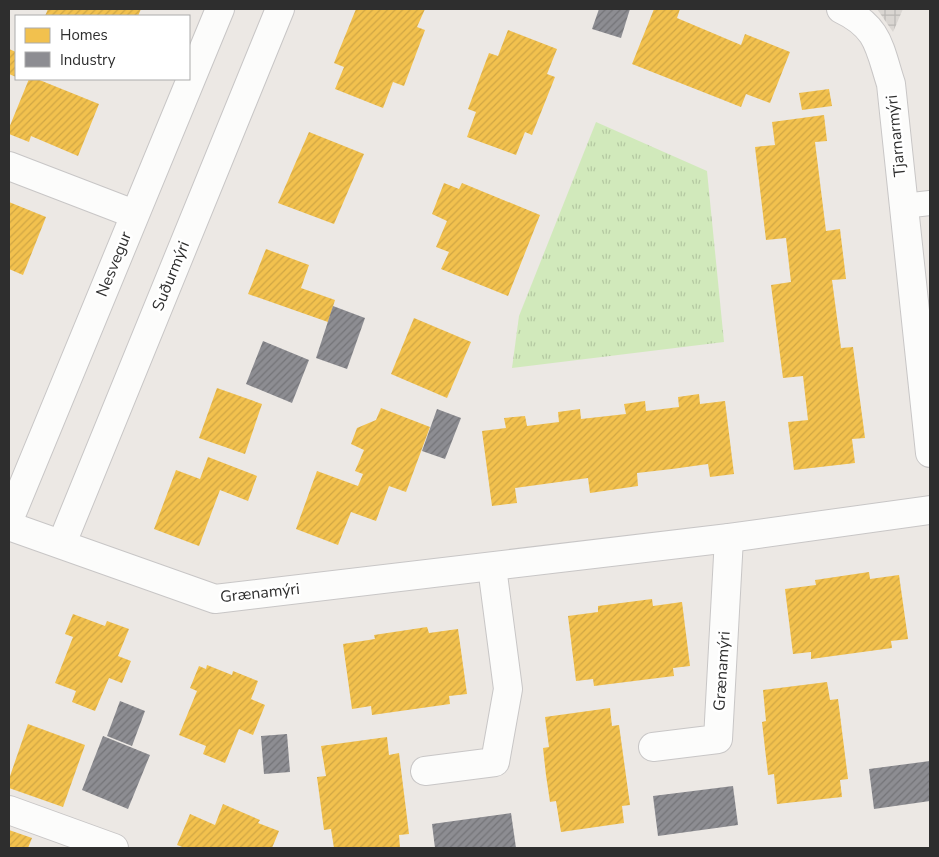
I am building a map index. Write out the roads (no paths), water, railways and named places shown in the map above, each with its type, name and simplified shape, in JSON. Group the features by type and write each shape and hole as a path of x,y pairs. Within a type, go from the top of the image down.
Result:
{"street":[{"name":"Nesvegur","path":"9,520 220,9"},
{"name":"Suðurmýri","path":"62,543 280,9"},
{"name":"Tjarnarmýri","path":"841,9 860,18 874,34 891,84 903,206 921,282 930,453"},
{"path":"9,166 134,214"},
{"name":"Grænamýri","path":"9,526 62,543 215,600 729,538 930,510"},
{"name":"Grænamýri","path":"653,747 718,738 729,538"},
{"path":"425,771 495,762 508,689 492,567"},
{"path":"9,810 114,848"}],"lane":[{"path":"903,206 930,203"}]}
